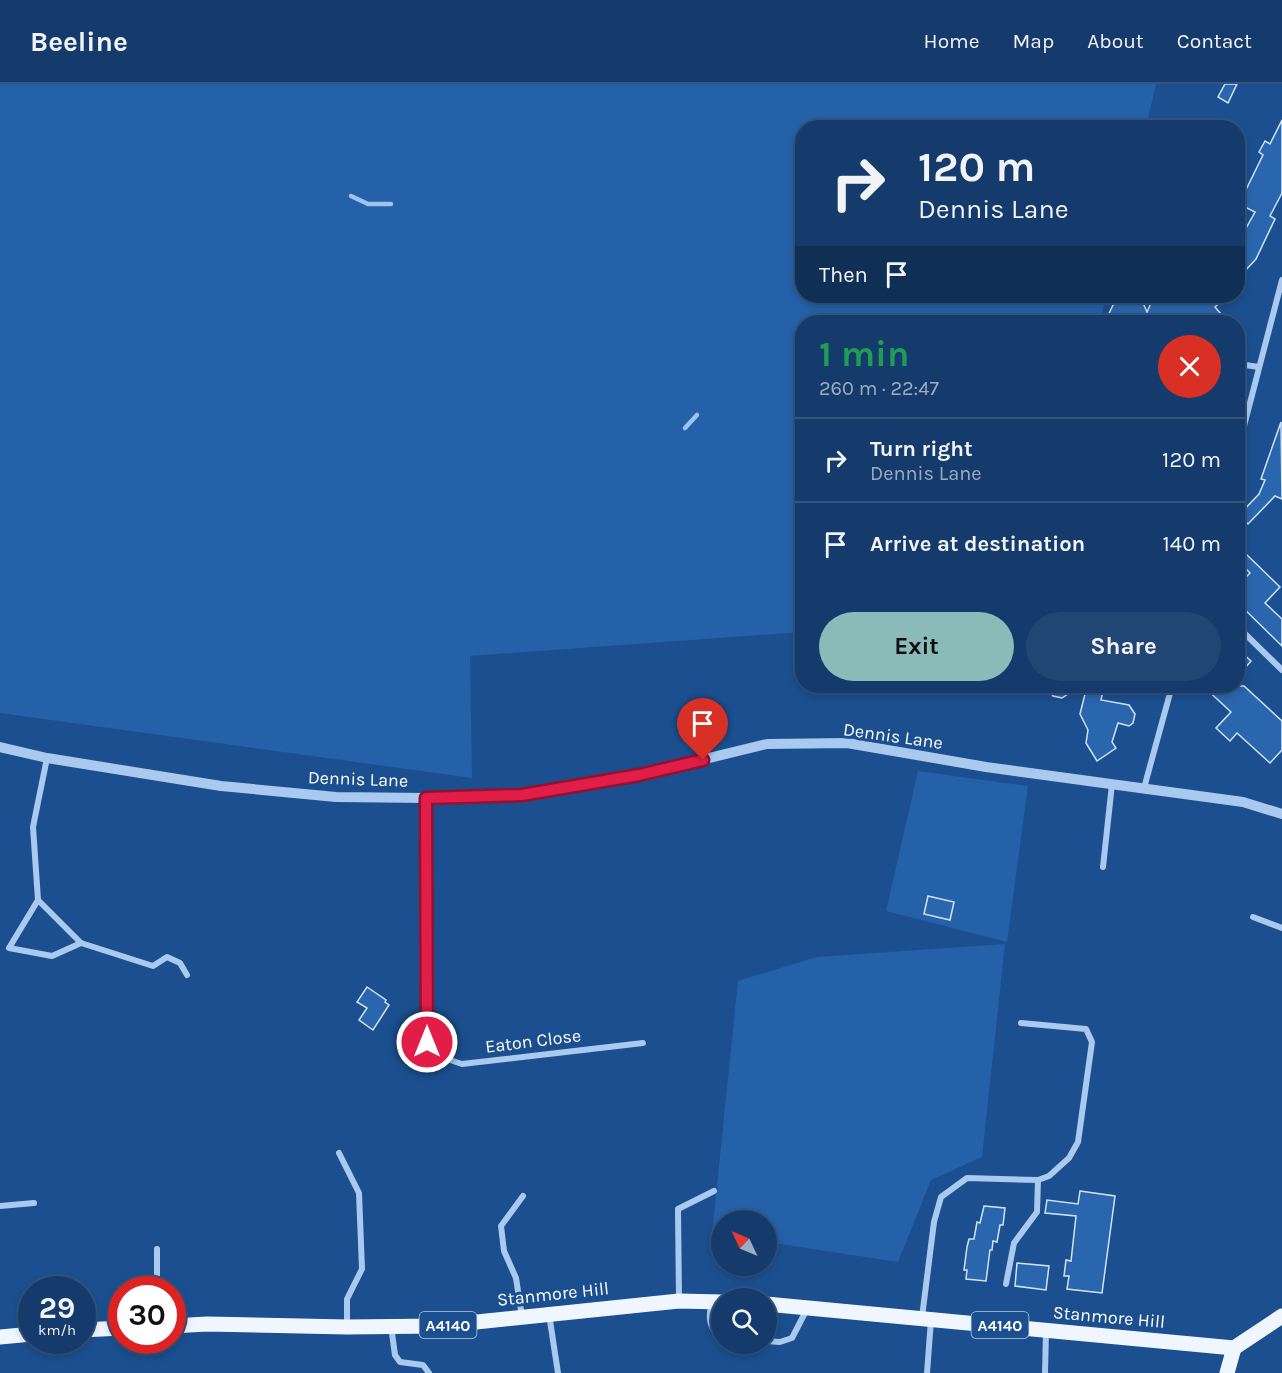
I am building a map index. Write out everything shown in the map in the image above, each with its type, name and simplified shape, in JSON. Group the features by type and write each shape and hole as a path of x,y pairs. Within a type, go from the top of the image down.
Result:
{"main road":[{"name":"Stanmore Hill","path":"186,1325 438,1326 679,1301 711,1301"},
{"name":"Stanmore Hill","path":"777,1305 1234,1348"},
{"path":"1227,1373 1234,1348 1282,1316"},
{"path":"0,1337 18,1335"}],"street":[{"path":"1245,422 1282,280"},
{"path":"1245,365 1259,367"},
{"path":"1245,634 1282,670"},
{"path":"1144,788 1170,693"},
{"name":"Dennis Lane","path":"0,747 47,758 221,786 336,797 426,798 522,795 639,775 767,744 847,743 986,767 1243,802 1282,814"},
{"path":"47,758 33,827 38,900 9,948 52,956 81,943"},
{"path":"1103,867 1112,784"},
{"name":"Eaton Close","path":"426,798 427,1042 441,1057 462,1064 643,1043"},
{"path":"38,900 81,943 153,966 167,957 180,963 187,975"},
{"path":"1253,917 1282,928"},
{"path":"927,1373 926,1318 934,1222 942,1197 967,1178 1038,1180 1049,1176 1070,1158 1078,1142 1092,1042 1086,1029 1021,1023"},
{"path":"339,1153 359,1193 362,1269 347,1299 346,1327"},
{"path":"1006,1284 1014,1243 1037,1212 1038,1180"},
{"path":"679,1301 678,1209 714,1191"},
{"path":"522,1317 516,1278 504,1251 501,1226 523,1196"},
{"path":"0,1206 34,1203"},
{"path":"157,1249 157,1276"},
{"path":"777,1342 792,1338 809,1306"},
{"path":"711,1310 708,1315 711,1326"},
{"path":"549,1314 558,1373"},
{"path":"391,1326 395,1355 400,1362 423,1365 429,1373"},
{"path":"1045,1373 1046,1331"}],"shaded area":[{"path":"0,84 1156,84 1148,120 795,120 795,303 1104,303 1102,315 795,315 795,633 470,656 472,778 0,713"},
{"path":"918,771 1028,786 1007,942 886,911"},
{"path":"1005,944 982,1157 931,1180 898,1262 777,1244 777,1210 714,1210 738,981 817,957"}],"building":[{"path":"1225,84 1237,84 1228,103 1218,97"},
{"path":"1282,120 1282,193 1270,216 1275,219 1256,259 1245,271 1245,230 1255,212 1245,207 1245,192 1263,155 1259,152 1265,141 1270,144"},
{"path":"1143,303 1147,312 1151,303 1220,303 1215,307 1222,315 1108,315 1113,305"},
{"path":"1281,422 1282,499 1275,496 1248,524 1245,521 1245,509 1259,494 1265,480 1261,479"},
{"path":"1245,555 1280,587 1265,603 1282,619 1282,646 1245,610 1245,578 1250,573 1245,568"},
{"path":"1245,655 1251,661 1245,668"},
{"path":"1245,687 1282,721 1282,750 1270,763 1237,733 1230,741 1216,728 1231,712 1211,693 1245,693"},
{"path":"1051,693 1070,693 1062,698 1053,696"},
{"path":"1085,693 1102,693 1101,700 1129,705 1135,714 1133,723 1129,726 1118,723 1112,742 1116,748 1097,761 1086,743 1088,730 1080,714"},
{"path":"928,896 954,902 950,920 924,914"},
{"path":"367,987 386,1000 385,1002 389,1005 373,1030 359,1020 367,1008 357,1002"},
{"path":"1080,1191 1115,1196 1102,1293 1067,1289 1069,1276 1064,1276 1066,1260 1071,1261 1076,1216 1045,1213 1047,1200 1078,1204"},
{"path":"984,1206 1005,1208 1003,1225 1000,1225 997,1242 993,1241 992,1250 990,1250 986,1281 966,1279 967,1270 964,1270 967,1247 969,1239 974,1239 977,1222 980,1223"},
{"path":"1017,1263 1049,1266 1046,1290 1015,1286"}],"waterway":[{"path":"351,196 368,204 391,204"},
{"path":"685,428 697,415"}],"route":[{"path":"427,1042 426,798 522,795 639,775 703,760"}]}
